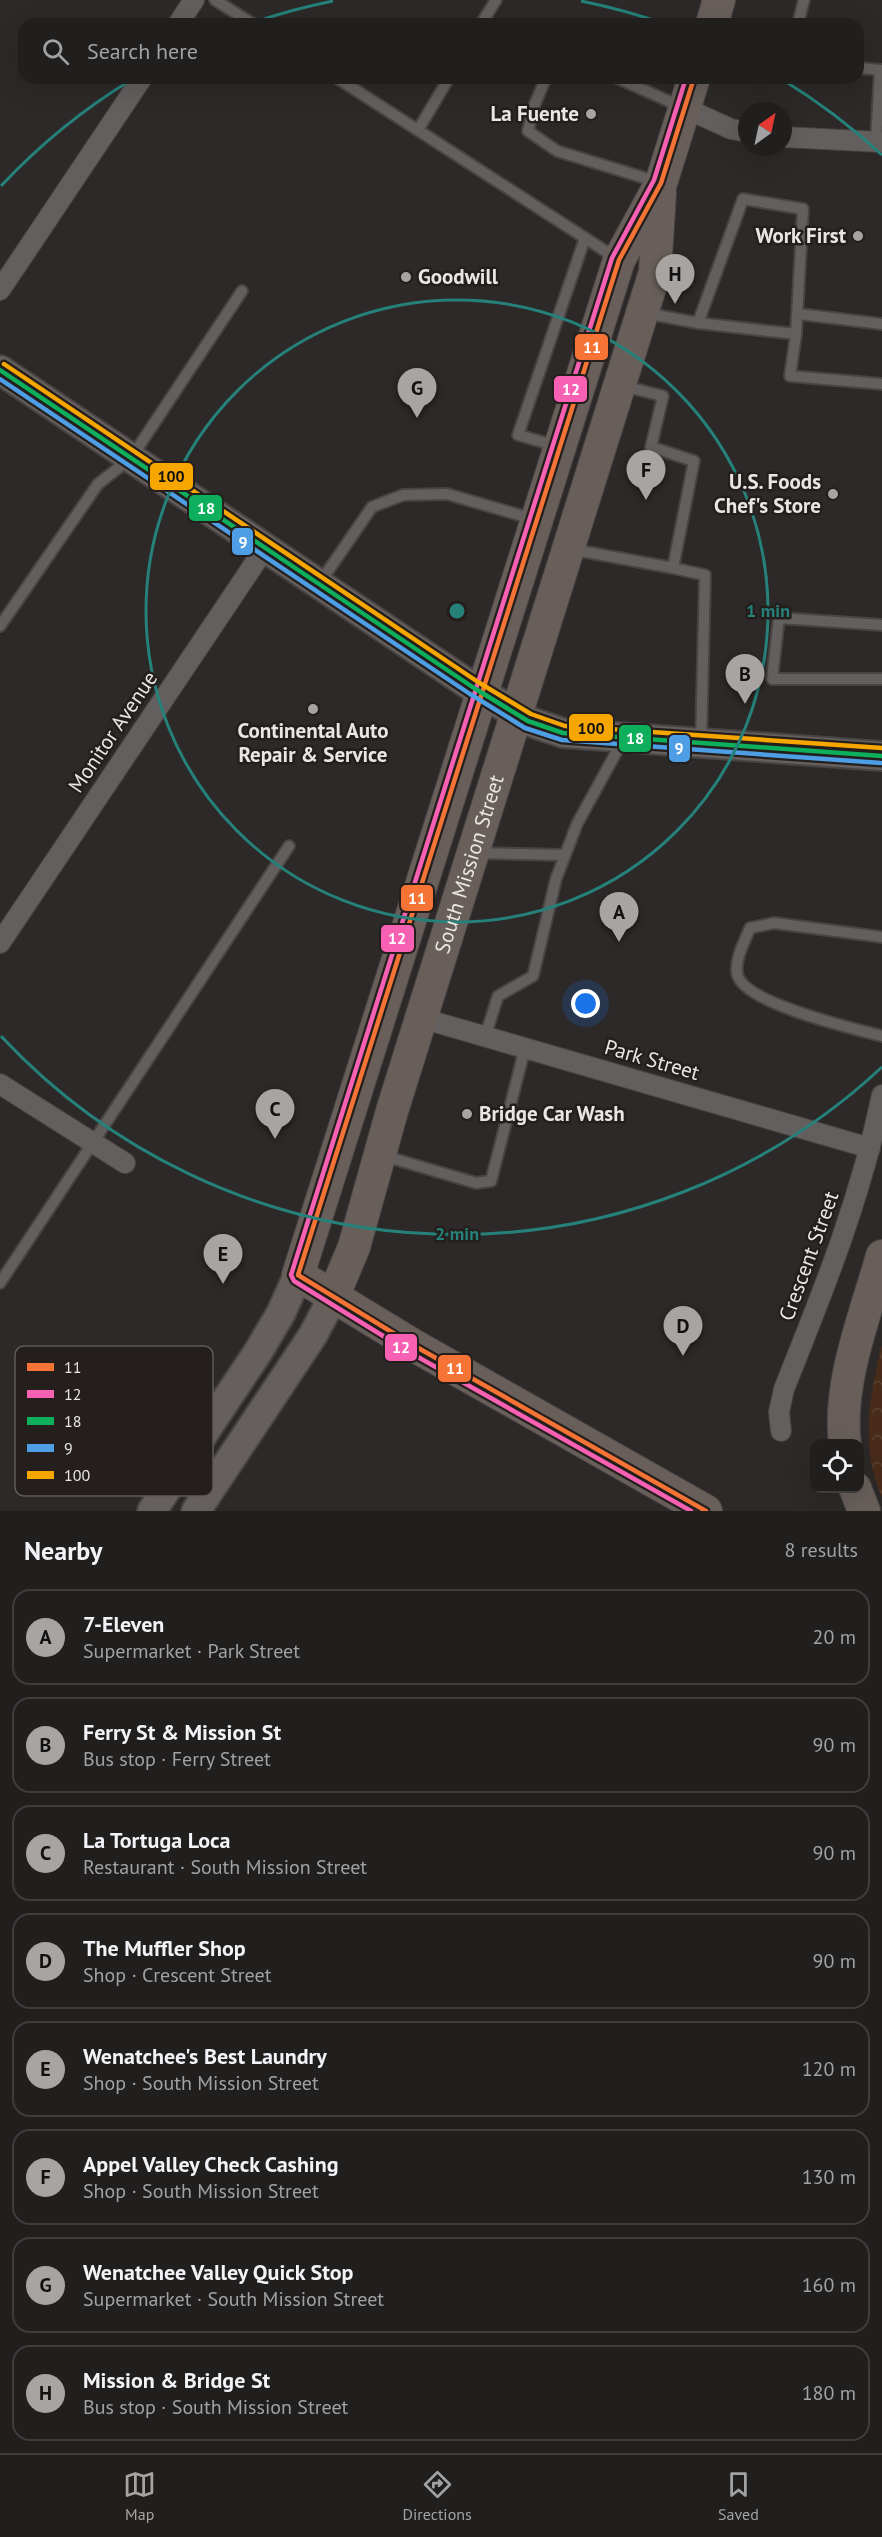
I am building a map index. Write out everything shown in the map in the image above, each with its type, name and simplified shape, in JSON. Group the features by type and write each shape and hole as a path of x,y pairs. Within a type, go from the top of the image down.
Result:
{"main road":[{"path":"714,18 719,0"},
{"name":"South Mission Street","path":"213,1420 258,1352 298,1275 619,260 661,183 692,84"},
{"name":"South Mission Street","path":"213,1485 313,1335 333,1297 354,1247 421,1018 655,273 661,183"},
{"path":"0,369 482,693 517,715 542,727 563,733 882,756"},
{"path":"844,1439 842,1425 845,1395 882,1256"},
{"path":"298,1275 706,1511"},
{"path":"857,1493 864,1511"},
{"name":"South Mission Street","path":"152,1511 162,1496"},
{"name":"South Mission Street","path":"196,1511 206,1496"}],"street":[{"path":"182,18 194,0"},
{"path":"0,290 138,84"},
{"path":"685,108 738,130"},
{"path":"792,137 879,142"},
{"name":"Monitor Avenue","path":"0,943 265,548"},
{"name":"Park Street","path":"421,1018 870,1148"},
{"path":"0,1084 125,1163"},
{"name":"Crescent Street","path":"781,1431 779,1412 784,1389 842,1246 870,1148 882,1095"}],"lane":[{"path":"215,0 244,18"},
{"path":"485,18 496,0"},
{"path":"800,18 804,0"},
{"path":"864,69 881,70 879,142"},
{"path":"346,84 619,260"},
{"path":"417,130 445,84"},
{"path":"543,84 534,106 528,131 558,151 661,183"},
{"path":"631,84 685,108"},
{"path":"698,323 744,199 802,209 799,314 790,376 882,384"},
{"path":"559,447 518,435 585,238"},
{"path":"0,626 98,484 131,458 242,291"},
{"path":"642,313 698,323 796,334"},
{"path":"799,314 882,324"},
{"path":"620,385 663,396 651,447 694,461 673,568"},
{"path":"319,584 372,507 403,495 447,494 536,520"},
{"path":"569,549 705,575 701,743"},
{"path":"882,625 779,618 771,679 882,678"},
{"path":"485,1037 498,996 533,976 556,879 565,855 577,824 624,737"},
{"path":"0,1283 289,846"},
{"path":"472,853 565,855"},
{"path":"882,937 832,928 774,922 750,928 741,949 737,973 742,984 765,998 797,1012 882,1036"},
{"path":"380,1155 476,1183 491,1181 525,1048"}],"green space":[{"path":"882,1344 882,1497 871,1459 869,1421"}],"transit line":[{"name":"12","path":"684,84 654,180 612,258 291,1275 294,1281 409,1352 691,1511"},
{"name":"11","path":"692,84 661,183 619,260 298,1275 413,1345 706,1511"},
{"name":"100","path":"4,364 478,682 531,714 565,726 882,748"},
{"name":"18","path":"0,370 474,688 528,721 563,733 882,756"},
{"name":"9","path":"0,379 470,694 525,728 562,740 881,763"}],"place":[{"name":"La Fuente","path":"591,114"},
{"name":"Work First","path":"858,236"},
{"name":"Goodwill","path":"406,277"},
{"name":"Mission & Bridge St","path":"675,304"},
{"name":"Wenatchee Valley Quick Stop","path":"417,418"},
{"name":"U.S. Foods Chef's Store","path":"833,494"},
{"name":"Appel Valley Check Cashing","path":"646,500"},
{"name":"Ferry St & Mission St","path":"745,704"},
{"name":"Continental Auto Repair & Service","path":"313,709"},
{"name":"7-Eleven","path":"619,942"},
{"name":"Bridge Car Wash","path":"467,1114"},
{"name":"La Tortuga Loca","path":"275,1139"},
{"name":"Wenatchee's Best Laundry","path":"223,1284"},
{"name":"The Muffler Shop","path":"683,1356"}]}
